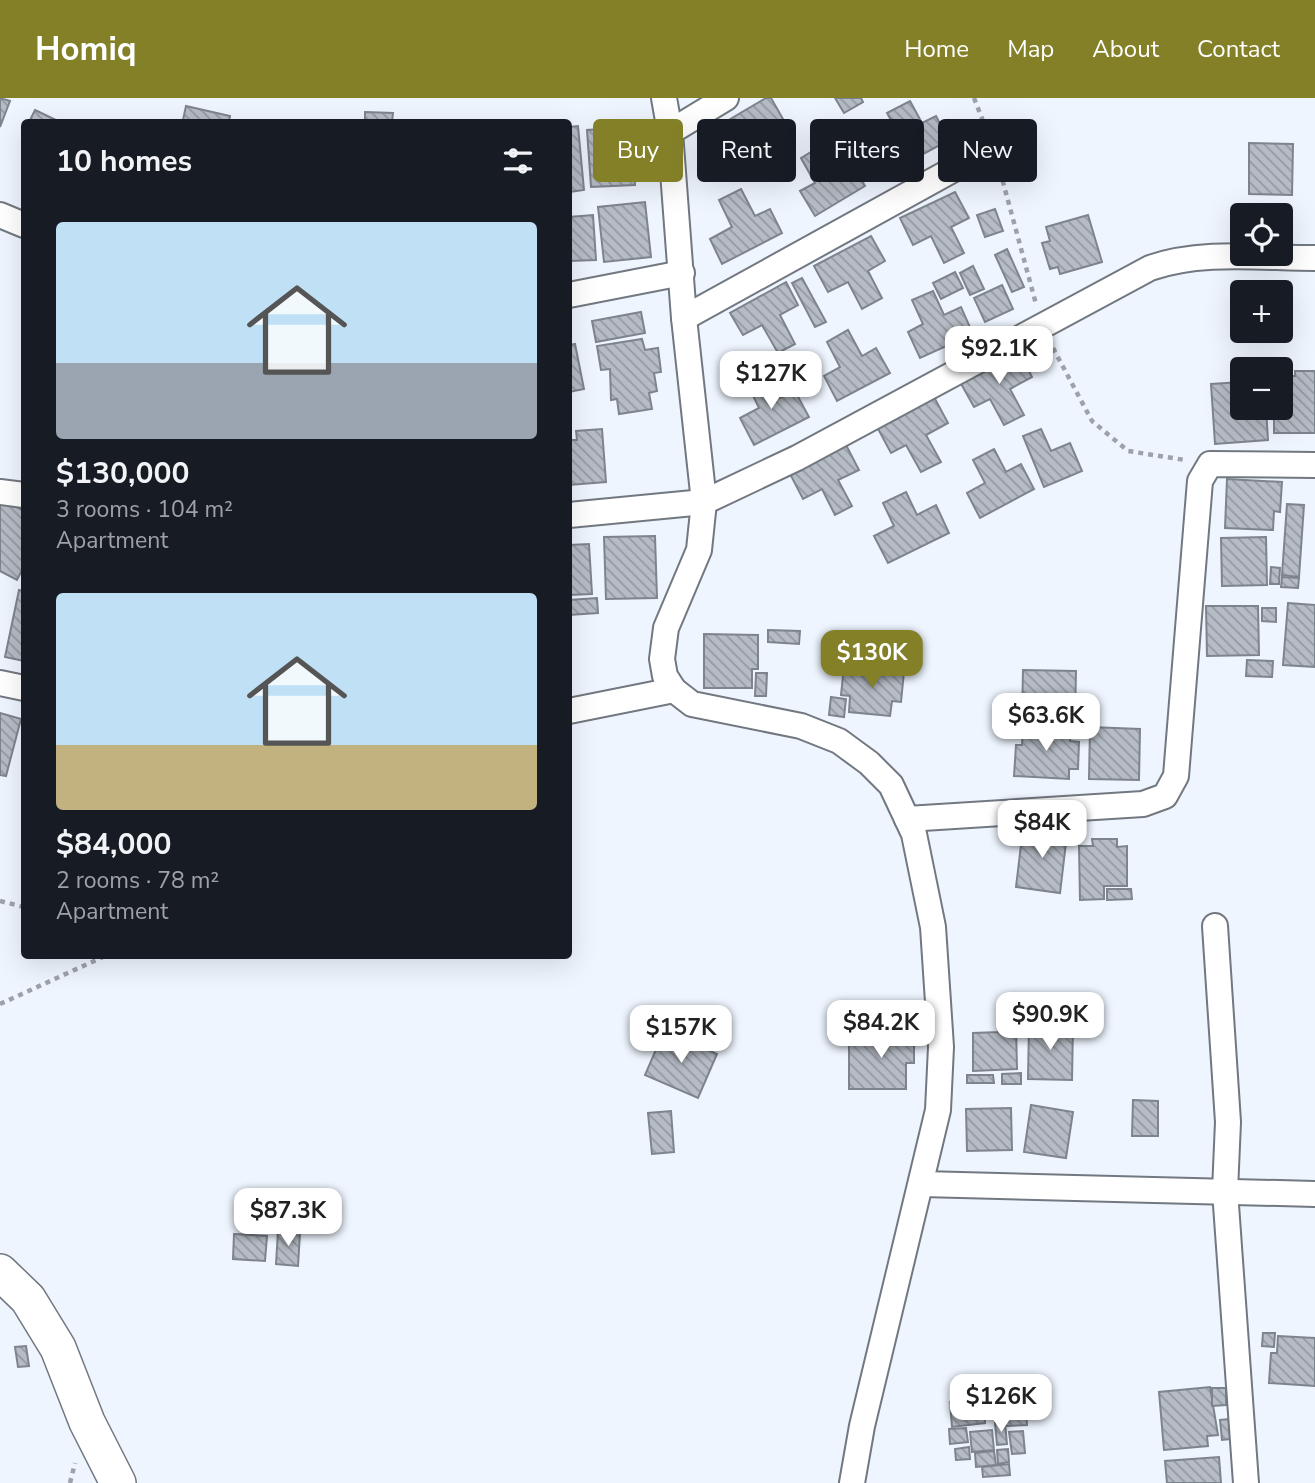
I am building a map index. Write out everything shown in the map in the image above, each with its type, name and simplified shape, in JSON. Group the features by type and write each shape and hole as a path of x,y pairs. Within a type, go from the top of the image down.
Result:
{"main road":[{"path":"0,1272 28,1299 58,1349 87,1422 118,1483"}],"street":[{"path":"664,98 668,119"},
{"path":"683,124 726,98"},
{"path":"684,318 938,178"},
{"path":"674,182 684,318 704,502 699,550 666,628 662,659 665,676 674,690 692,704 801,726 839,741 869,763 891,785 915,834 933,927 940,991 942,1047 938,1110 862,1426 852,1483"},
{"path":"0,215 21,225"},
{"path":"572,515 704,502 797,458 1150,268 1174,260 1197,257 1315,258"},
{"path":"572,294 681,273"},
{"path":"907,818 1143,804 1166,796 1176,776 1200,481 1210,464 1315,466"},
{"path":"0,492 21,495"},
{"path":"0,683 21,687"},
{"path":"572,710 674,690"},
{"path":"1215,926 1228,1122 1226,1191 1245,1483"},
{"path":"922,1184 1315,1194"}],"path":[{"path":"0,901 21,906"},
{"path":"0,1004 98,959"}],"building":[{"path":"0,98 10,101 0,127"},
{"path":"766,98 771,98 783,119 730,119"},
{"path":"835,98 861,98 863,102 844,113"},
{"path":"910,101 920,119 890,119 887,113"},
{"path":"186,106 230,116 230,119 183,119"},
{"path":"35,110 54,119 30,119"},
{"path":"365,112 393,113 392,119 365,119"},
{"path":"936,116 938,120 938,146 924,154 924,122"},
{"path":"578,126 584,190 572,192 572,127"},
{"path":"587,130 593,130 593,182 635,182 635,185 591,187"},
{"path":"1249,143 1293,144 1292,195 1249,194"},
{"path":"810,153 810,174 801,158"},
{"path":"863,182 865,186 815,216 800,191 815,183"},
{"path":"741,189 755,216 770,209 782,233 722,264 710,239 732,227 719,200"},
{"path":"955,192 969,218 951,227 964,253 944,263 931,236 913,245 900,218"},
{"path":"645,202 651,257 604,262 598,207"},
{"path":"995,209 1003,231 985,237 977,215"},
{"path":"593,215 596,260 572,261 572,217"},
{"path":"1088,215 1102,262 1060,274 1058,267 1050,269 1042,243 1050,241 1046,227"},
{"path":"871,236 885,261 868,271 882,298 862,309 848,282 828,292 814,266"},
{"path":"1007,249 1024,287 1012,292 995,255"},
{"path":"973,266 984,289 970,295 960,273"},
{"path":"955,272 963,288 941,299 933,283"},
{"path":"802,278 826,322 815,327 792,283"},
{"path":"786,282 798,305 780,315 795,344 778,353 762,325 743,335 730,313"},
{"path":"1002,285 1013,309 985,322 974,298"},
{"path":"933,291 944,315 961,307 973,334 920,358 908,332 923,324 912,300"},
{"path":"641,312 645,333 596,342 592,321"},
{"path":"848,330 862,356 876,348 890,373 837,401 824,376 840,367 827,342"},
{"path":"642,339 645,350 658,348 661,372 654,373 657,391 649,393 652,409 619,414 617,399 611,400 610,369 601,370 597,346"},
{"path":"572,344 575,344 584,389 572,391"},
{"path":"1019,351 1032,377 1010,389 1024,415 1004,425 990,399 974,407 960,382"},
{"path":"1295,371 1315,371 1315,433 1274,433 1274,420 1293,420"},
{"path":"767,373 780,398 795,391 809,417 754,445 740,418 759,408 747,383"},
{"path":"1230,383 1230,420 1267,420 1268,440 1215,444 1211,384"},
{"path":"934,397 948,423 926,435 941,462 921,472 906,445 891,453 877,427"},
{"path":"602,429 606,482 572,485 572,440 577,440 576,431"},
{"path":"1041,429 1051,451 1070,443 1082,471 1044,487 1023,436"},
{"path":"845,443 859,470 838,480 852,506 835,515 822,489 803,499 789,472"},
{"path":"994,449 1006,472 1021,464 1034,489 980,518 967,493 985,483 973,460"},
{"path":"1227,479 1282,482 1280,512 1274,511 1273,530 1225,528"},
{"path":"906,492 917,515 936,505 949,533 888,563 874,536 894,526 883,503"},
{"path":"0,498 21,509 21,572 17,580 0,571"},
{"path":"1287,504 1304,505 1299,577 1282,575"},
{"path":"655,536 657,598 606,599 604,537"},
{"path":"1266,537 1267,585 1222,586 1221,538"},
{"path":"589,544 592,594 572,595 572,545"},
{"path":"1271,567 1280,568 1279,584 1270,584"},
{"path":"1282,577 1299,578 1298,588 1281,587"},
{"path":"19,590 21,590 21,660 5,657"},
{"path":"597,598 598,613 572,615 572,600"},
{"path":"1288,603 1315,605 1315,667 1283,665"},
{"path":"1206,606 1258,606 1259,655 1207,656"},
{"path":"1262,608 1276,608 1276,622 1262,621"},
{"path":"768,630 800,631 799,644 768,642"},
{"path":"704,634 758,635 758,669 752,669 752,688 704,688"},
{"path":"1247,660 1273,661 1272,677 1246,676"},
{"path":"844,666 904,672 901,702 892,701 890,716 849,712 850,696 841,695"},
{"path":"1023,670 1076,671 1075,719 1022,718"},
{"path":"756,673 767,673 766,696 755,696"},
{"path":"831,697 846,699 844,717 829,715"},
{"path":"0,713 21,719 6,776 0,775"},
{"path":"1023,725 1071,728 1070,741 1079,742 1078,769 1069,769 1069,779 1014,776 1016,745 1022,745"},
{"path":"1090,727 1140,729 1139,780 1089,779"},
{"path":"1023,828 1067,834 1060,893 1016,887"},
{"path":"1092,839 1117,839 1117,847 1127,846 1127,886 1104,886 1104,899 1080,900 1079,846 1093,846"},
{"path":"1107,889 1131,889 1132,899 1107,900"},
{"path":"998,1023 1016,1023 1017,1069 973,1071 973,1033 999,1032"},
{"path":"1029,1025 1073,1026 1072,1080 1028,1079"},
{"path":"882,1030 914,1030 914,1063 906,1063 906,1089 849,1089 849,1035 882,1035"},
{"path":"664,1031 717,1054 698,1098 645,1075"},
{"path":"1021,1073 1021,1084 1002,1084 1002,1074"},
{"path":"967,1075 993,1075 994,1083 967,1083"},
{"path":"1133,1100 1158,1101 1158,1136 1132,1136"},
{"path":"1031,1105 1073,1112 1066,1158 1024,1152"},
{"path":"1011,1108 1012,1150 967,1151 966,1109"},
{"path":"671,1111 674,1152 652,1154 648,1113"},
{"path":"278,1231 300,1233 298,1266 276,1264"},
{"path":"234,1234 267,1236 265,1261 233,1259"},
{"path":"1263,1333 1275,1333 1274,1347 1262,1346"},
{"path":"1278,1336 1315,1338 1315,1386 1269,1383 1271,1353 1277,1353"},
{"path":"26,1346 29,1366 18,1367 15,1347"},
{"path":"976,1382 977,1396 959,1397 958,1383"},
{"path":"1210,1387 1218,1435 1207,1436 1208,1446 1164,1450 1159,1392"},
{"path":"1025,1388 1027,1408 1006,1410 1004,1390"},
{"path":"1212,1388 1226,1388 1226,1405 1212,1406"},
{"path":"1002,1390 1004,1418 993,1419 990,1391"},
{"path":"983,1399 985,1423 952,1427 950,1402"},
{"path":"1026,1410 1027,1425 1006,1426 1004,1412"},
{"path":"1229,1419 1230,1439 1222,1440 1220,1420"},
{"path":"995,1423 1005,1423 1007,1444 997,1445"},
{"path":"966,1428 968,1442 950,1444 949,1429"},
{"path":"992,1430 994,1450 972,1452 970,1432"},
{"path":"1023,1431 1025,1453 1012,1454 1009,1432"},
{"path":"969,1447 970,1459 956,1460 955,1449"},
{"path":"1008,1449 1009,1462 998,1464 997,1450"},
{"path":"994,1451 996,1465 976,1467 975,1453"},
{"path":"1219,1457 1221,1483 1167,1483 1165,1461"},
{"path":"1009,1464 1010,1475 983,1477 982,1467"}]}
